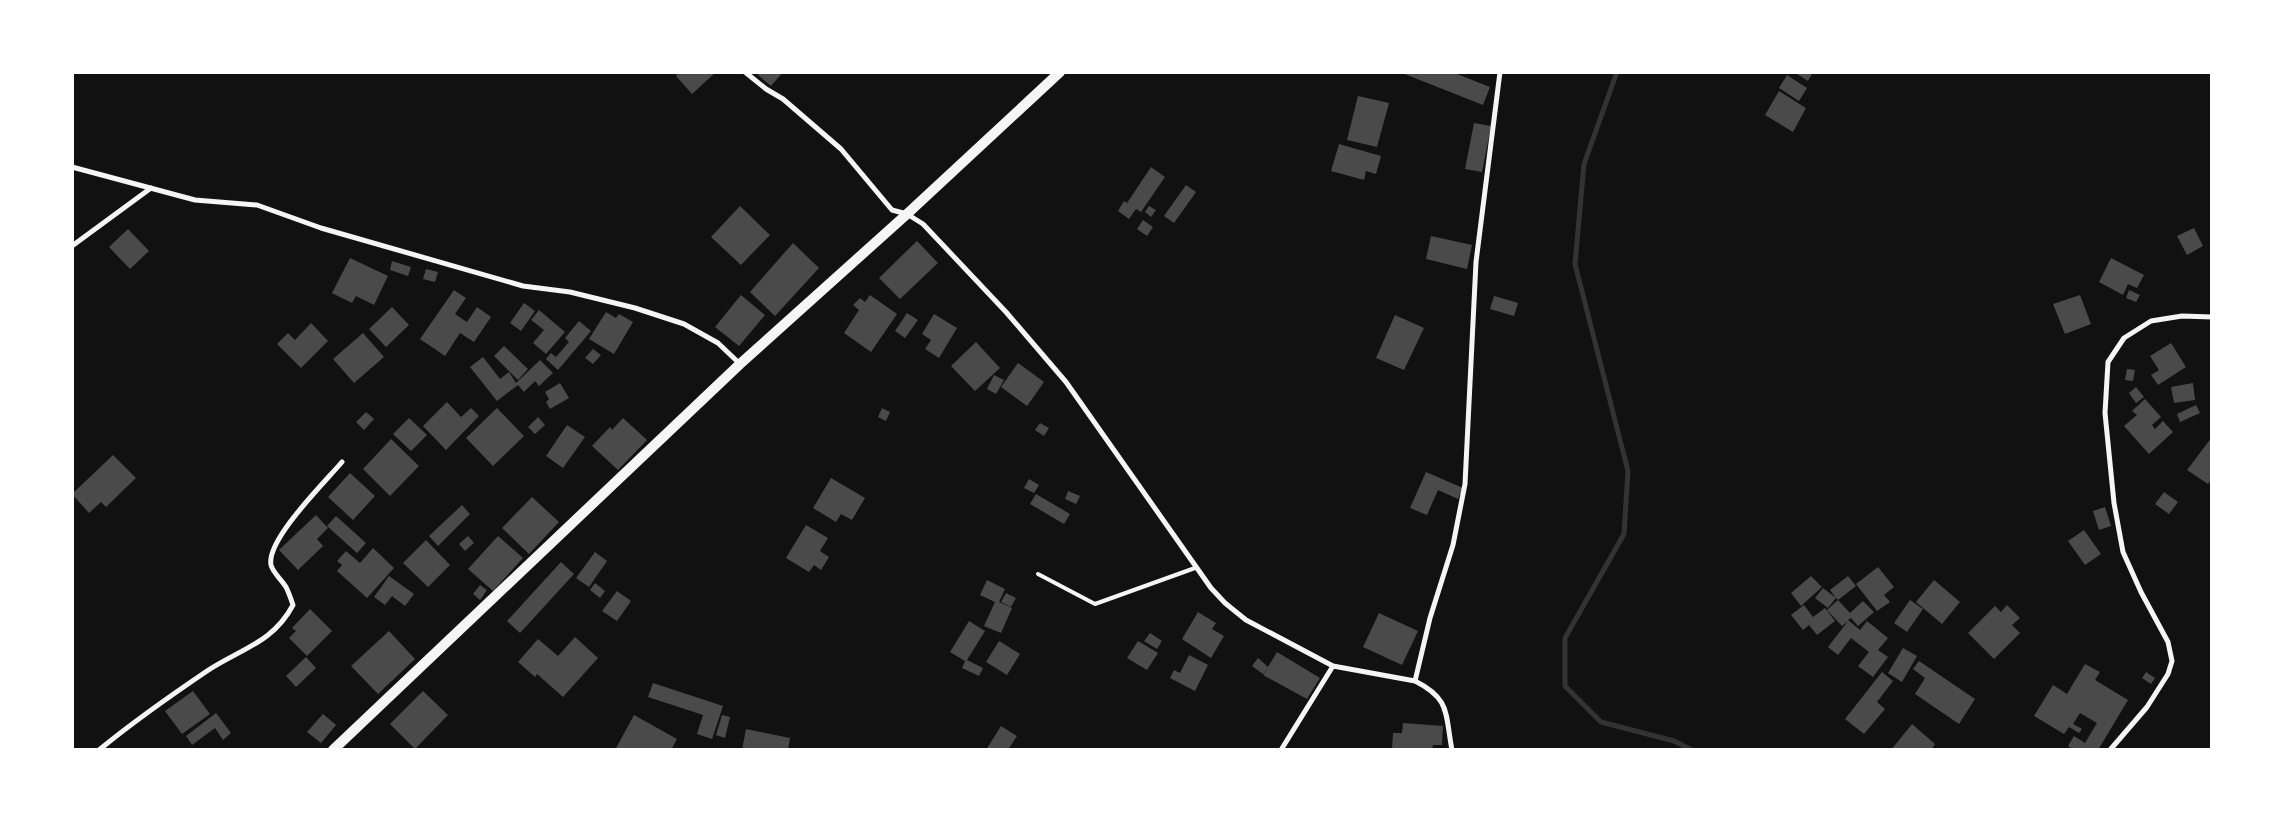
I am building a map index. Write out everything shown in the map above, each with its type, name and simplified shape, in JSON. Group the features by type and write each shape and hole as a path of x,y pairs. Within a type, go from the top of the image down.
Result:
{"main road":[{"path":"333,750 740,364 907,214 1060,72"}],"street":[{"path":"745,72 766,89 783,99 841,149 892,210 907,214 923,224 1006,312 1066,382 1196,568 1225,603 1246,620 1333,666 1415,681 1430,688 1443,701 1452,750"},
{"path":"1415,681 1430,618 1453,545 1465,484 1476,262 1500,72"},
{"path":"72,167 195,200 257,205 321,228 523,286 570,292 634,308 684,324 718,343 740,364"},
{"path":"72,246 151,188"},
{"path":"2110,750 2147,707 2168,674 2172,660 2164,634 2141,592 2123,552 2114,503 2105,413 2108,362 2124,338 2151,321 2182,316 2212,317"},
{"path":"99,750 208,670 270,635 286,619 293,605 286,588 271,567 270,554 276,540 342,462"},
{"path":"1282,750 1333,666"}],"lane":[{"path":"1038,574 1095,604 1196,568"}],"building":[{"path":"680,72 716,72 692,94 676,76"},
{"path":"760,72 783,72 771,86 758,75"},
{"path":"1452,72 1490,87 1483,105 1402,73"},
{"path":"1794,72 1813,72 1808,81"},
{"path":"1787,75 1807,88 1799,101 1779,88"},
{"path":"1779,91 1806,108 1793,132 1765,115"},
{"path":"1358,96 1389,103 1377,147 1347,140"},
{"path":"1474,123 1491,126 1482,172 1465,169"},
{"path":"1339,144 1381,156 1376,174 1366,171 1364,180 1331,171"},
{"path":"1151,167 1165,177 1141,212 1136,209 1129,219 1118,211 1124,201 1127,203"},
{"path":"1186,185 1196,192 1174,223 1164,216"},
{"path":"740,206 770,235 741,265 711,237"},
{"path":"1149,206 1156,210 1151,217 1145,212"},
{"path":"1143,220 1153,227 1147,236 1137,229"},
{"path":"2194,228 2203,246 2187,255 2177,236"},
{"path":"128,229 149,251 130,269 109,247"},
{"path":"1431,236 1472,245 1467,269 1426,259"},
{"path":"917,241 938,263 900,299 879,278"},
{"path":"793,243 819,268 775,316 750,292"},
{"path":"350,258 388,276 374,305 356,296 352,303 332,293"},
{"path":"2111,258 2144,275 2137,288 2128,284 2123,295 2099,282"},
{"path":"392,261 411,267 408,276 390,270"},
{"path":"426,269 438,272 435,282 423,279"},
{"path":"454,290 466,298 455,314 467,322 477,307 491,317 474,342 460,333 445,356 420,339"},
{"path":"2129,290 2140,295 2136,302 2126,298"},
{"path":"741,295 765,315 739,346 715,327"},
{"path":"870,295 897,314 871,352 844,333 859,310 853,305 860,298 865,302"},
{"path":"2080,295 2091,324 2065,334 2053,304"},
{"path":"1494,296 1518,303 1514,316 1490,309"},
{"path":"524,303 535,311 521,331 510,323"},
{"path":"392,307 409,325 386,347 369,329"},
{"path":"539,310 565,332 546,354 533,343 544,330 531,320"},
{"path":"606,312 616,318 619,314 633,322 614,354 589,339"},
{"path":"907,313 918,320 905,338 895,331"},
{"path":"934,314 957,328 939,358 925,349 931,340 922,334"},
{"path":"1395,315 1424,328 1404,370 1376,358"},
{"path":"579,321 591,331 558,370 546,359 551,353 556,357 569,342 565,338"},
{"path":"311,323 328,341 301,368 277,344 288,333 295,340"},
{"path":"363,333 384,357 354,383 333,359"},
{"path":"976,342 1000,368 975,391 951,366"},
{"path":"2171,343 2186,367 2158,385 2151,375 2159,370 2150,356"},
{"path":"504,346 528,369 518,380 494,356"},
{"path":"593,349 601,355 593,364 585,358"},
{"path":"483,357 500,379 509,372 516,383 540,360 553,373 539,386 535,381 524,392 518,385 497,401 470,367"},
{"path":"1018,363 1044,382 1027,406 1001,387"},
{"path":"2127,369 2135,370 2133,381 2125,380"},
{"path":"994,375 1004,380 996,394 987,389"},
{"path":"560,383 569,398 550,409 546,402 549,399 545,392"},
{"path":"2193,383 2195,400 2174,403 2171,387"},
{"path":"2136,387 2144,397 2136,403 2129,393"},
{"path":"2145,399 2161,417 2152,425 2155,429 2163,421 2173,432 2149,454 2124,426 2137,415 2132,411"},
{"path":"447,402 461,417 471,408 479,416 446,450 423,426"},
{"path":"2196,405 2200,413 2180,422 2177,414"},
{"path":"497,408 524,436 493,466 466,438"},
{"path":"882,408 890,412 886,421 878,417"},
{"path":"366,412 374,419 364,430 356,422"},
{"path":"538,417 545,425 535,434 528,427"},
{"path":"409,418 427,435 411,451 393,434"},
{"path":"623,418 647,440 618,470 592,446 610,427 612,430"},
{"path":"1040,423 1049,428 1044,436 1035,430"},
{"path":"567,425 585,437 563,468 546,456"},
{"path":"2212,437 2212,479 2208,484 2187,470"},
{"path":"391,439 419,466 390,496 363,469"},
{"path":"113,455 136,478 106,507 101,502 89,513 72,494"},
{"path":"1426,472 1463,488 1458,499 1438,490 1427,515 1410,508"},
{"path":"350,473 375,496 353,520 328,497"},
{"path":"831,478 865,498 852,520 841,514 836,522 813,508"},
{"path":"1029,479 1039,485 1034,493 1024,488"},
{"path":"1068,491 1080,496 1076,504 1065,499"},
{"path":"2164,492 2178,502 2169,514 2155,504"},
{"path":"1036,494 1070,514 1064,524 1030,504"},
{"path":"532,497 559,522 529,554 502,528"},
{"path":"462,505 470,514 438,546 429,536"},
{"path":"2105,507 2111,526 2099,530 2093,511"},
{"path":"316,515 328,528 317,539 323,546 298,570 279,550"},
{"path":"336,516 366,543 357,553 327,526"},
{"path":"806,525 828,538 820,551 829,557 821,570 814,565 809,572 786,558"},
{"path":"2084,530 2101,554 2085,565 2068,541"},
{"path":"468,536 474,543 465,551 459,544"},
{"path":"498,536 523,558 493,591 468,569"},
{"path":"426,540 450,565 428,587 403,563"},
{"path":"373,548 394,568 367,598 337,571 342,565 337,561 346,551 360,563"},
{"path":"595,552 607,561 589,587 576,578"},
{"path":"561,562 574,574 520,633 507,621"},
{"path":"1878,567 1894,587 1884,595 1890,602 1877,611 1856,584"},
{"path":"389,576 414,594 405,606 392,596 385,605 374,597"},
{"path":"1811,576 1822,587 1801,606 1791,593"},
{"path":"1848,576 1856,586 1838,600 1830,590"},
{"path":"987,580 1005,589 999,602 1012,608 1001,633 984,626 995,602 980,595"},
{"path":"1934,580 1960,602 1942,624 1916,602"},
{"path":"595,583 605,591 600,598 590,590"},
{"path":"480,585 487,590 480,600 473,594"},
{"path":"1823,588 1836,598 1828,608 1815,598"},
{"path":"617,591 631,601 617,621 602,611"},
{"path":"1006,593 1016,598 1011,607 1001,602"},
{"path":"1838,600 1850,613 1863,601 1874,612 1858,626 1851,618 1848,620 1860,630 1867,621 1888,638 1878,650 1888,657 1873,677 1858,666 1869,652 1851,638 1838,655 1828,647 1848,621 1842,626 1827,610"},
{"path":"1910,600 1923,609 1907,632 1894,623"},
{"path":"1804,605 1813,617 1825,608 1835,621 1817,635 1809,625 1803,630 1791,615"},
{"path":"2007,605 2020,618 2012,625 2020,633 1994,659 1968,633 1995,606 2001,612"},
{"path":"310,609 332,631 307,656 289,638 296,631 292,628"},
{"path":"1198,612 1216,623 1212,629 1224,636 1211,658 1182,639"},
{"path":"1379,613 1418,631 1402,665 1363,647"},
{"path":"969,621 985,631 967,660 983,668 979,676 962,668 965,661 950,652"},
{"path":"389,631 415,659 378,694 351,666"},
{"path":"1150,633 1162,641 1157,649 1144,641"},
{"path":"575,637 598,658 563,697 537,674 535,677 518,662 538,639 558,656"},
{"path":"999,641 1020,654 1007,675 986,662"},
{"path":"1138,641 1158,653 1147,670 1127,658"},
{"path":"1903,648 1917,656 1902,682 1888,673"},
{"path":"1277,652 1320,678 1307,699 1263,675 1268,668 1263,674 1252,666 1258,658 1268,667"},
{"path":"1189,655 1208,665 1195,691 1170,678 1174,670 1180,673"},
{"path":"306,657 316,668 296,687 286,676"},
{"path":"1919,661 1975,699 1959,724 1915,694 1925,678 1913,669"},
{"path":"2085,664 2100,672 2095,680 2128,700 2098,750 2074,750 2068,746 2074,736 2085,743 2097,723 2080,713 2073,724 2082,729 2079,733 2069,727 2064,734 2034,716 2053,685 2067,694"},
{"path":"1882,672 1893,681 1877,702 1885,709 1864,734 1845,719"},
{"path":"2146,672 2155,678 2151,684 2142,678"},
{"path":"653,683 723,706 712,739 697,734 703,715 648,697"},
{"path":"193,691 210,714 182,734 165,711"},
{"path":"423,691 448,715 415,749 390,724"},
{"path":"216,713 231,733 223,740 215,728 192,745 186,736"},
{"path":"323,714 336,725 321,743 307,732"},
{"path":"634,715 677,739 671,750 615,750"},
{"path":"722,715 730,717 725,738 716,735"},
{"path":"1403,723 1443,726 1442,745 1433,745 1432,750 1392,748 1393,733 1402,733"},
{"path":"1912,724 1935,744 1931,750 1891,750"},
{"path":"1001,726 1017,736 1008,750 986,750"},
{"path":"746,729 790,738 788,750 742,750"}],"waterway":[{"path":"1617,72 1584,164 1575,264 1628,471 1624,534 1565,638 1565,686 1601,722 1674,741 1692,750"}]}
